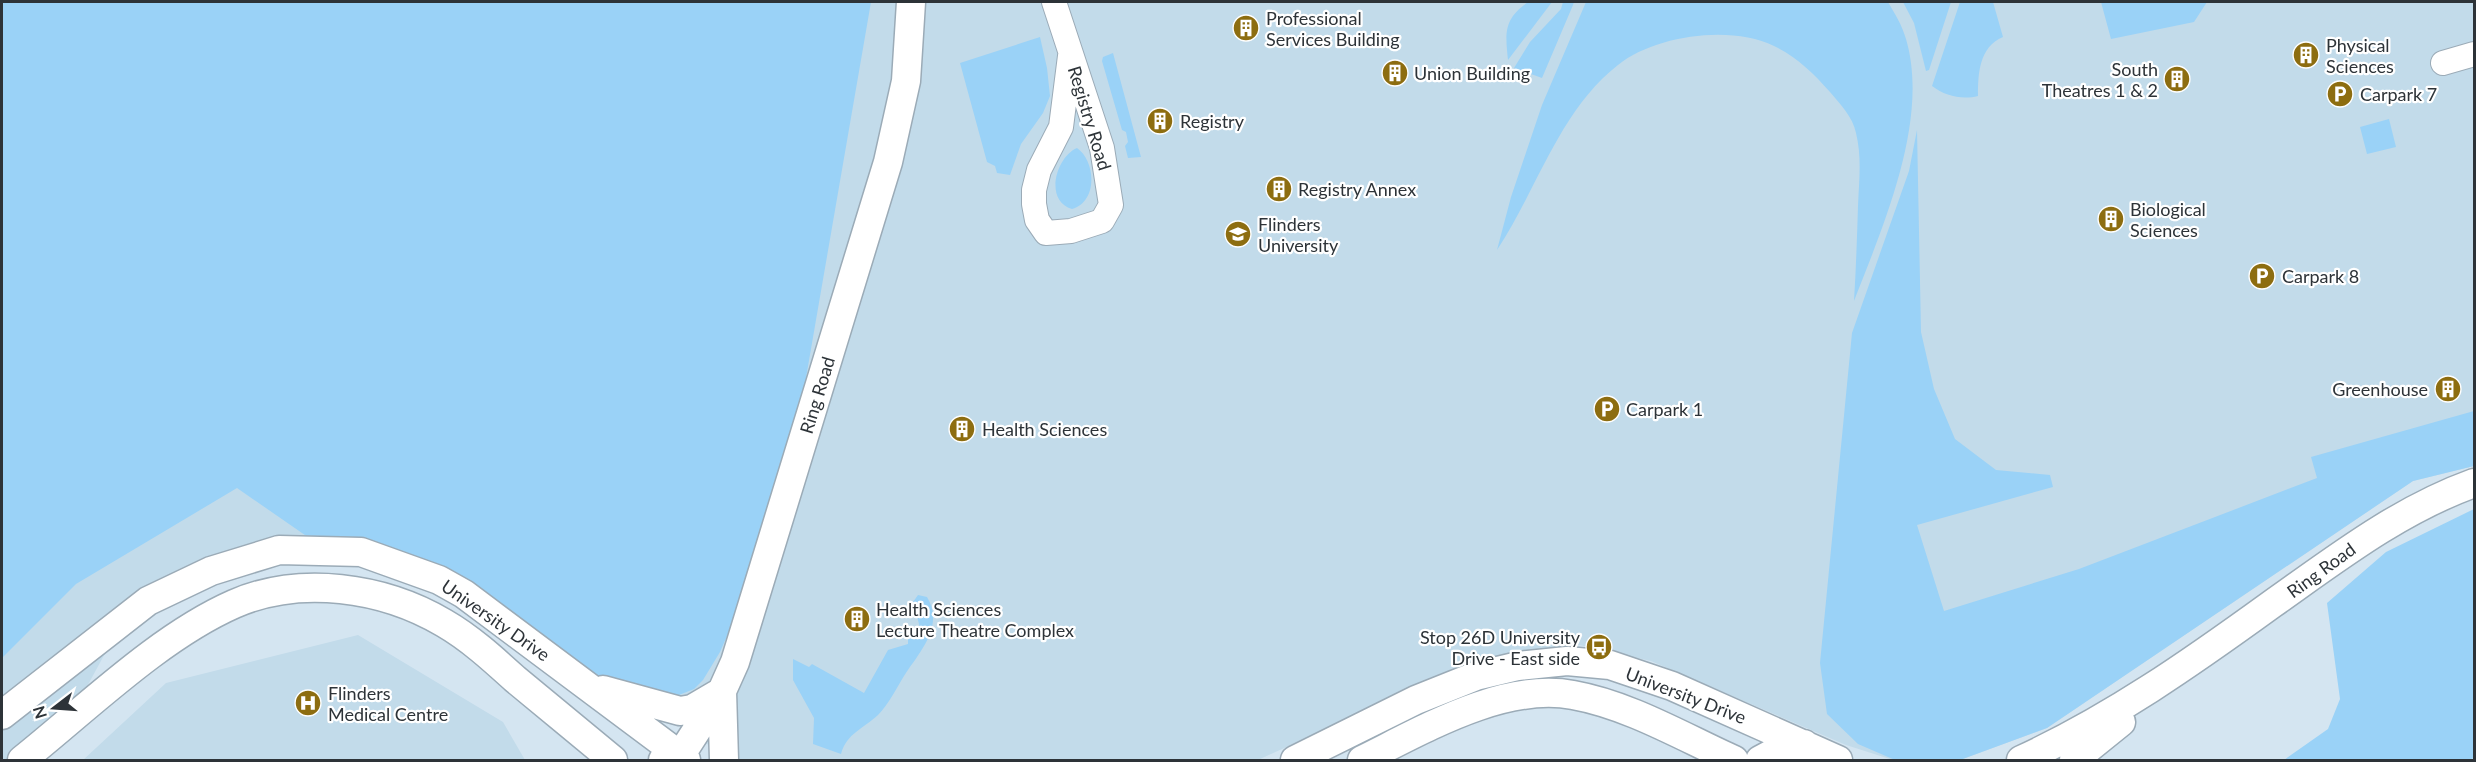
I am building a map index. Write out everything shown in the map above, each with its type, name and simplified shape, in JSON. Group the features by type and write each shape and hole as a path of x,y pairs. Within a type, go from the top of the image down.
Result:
{"street":[{"name":"Ring Road","path":"677,759 722,691 735,662 781,516 888,162 906,81 911,2"},
{"name":"Registry Road","path":"1054,2 1102,148 1111,205 1102,221 1055,234 1046,233 1040,226 1034,190 1043,159 1060,127 1070,56"},
{"path":"2443,63 2475,54"},
{"name":"Ring Road","path":"2060,754 2393,520 2475,483"},
{"name":"University Drive","path":"2,715 148,601 211,571 279,550 361,552 439,580 464,594 589,686 677,759"},
{"name":"University Drive","path":"22,760 136,668 205,619 235,603 268,593 299,589 338,589 380,596 412,607 444,623 480,649 613,760"},
{"name":"University Drive","path":"1295,760 1416,700 1476,676 1518,666 1567,661 1610,665 1672,686 1838,760"},
{"name":"Ring Road","path":"2021,760 2090,752 2176,673"},
{"path":"589,686 680,711 692,709 722,691 724,760"},
{"name":"University Drive","path":"1362,760 1444,719 1502,700 1538,694 1572,695 1614,707 1734,760"},
{"path":"1760,760 1775,752 1804,744"}],"shaded area":[{"name":"Flinders University","path":"2,2 2474,2 2474,466 2413,481 2047,728 1960,760 1893,760 1846,745 1651,661 1579,645 1516,652 1433,680 1258,760 728,760 466,560 360,522 139,591 47,760 2,760"},
{"path":"2,2 871,2 784,505 720,652 703,680 694,689 679,695 589,686 464,594 328,551 237,488 76,584 2,658"},
{"path":"1528,2 1552,2 1508,60 1506,42 1510,20"},
{"path":"1563,2 1574,2 1542,78 1514,68 1530,42 1561,9"},
{"path":"1586,2 1888,2 1906,39 1912,70 1912,104 1908,138 1890,206 1854,301 1860,160 1852,122 1830,92 1797,60 1774,46 1737,36 1694,36 1673,40 1652,46 1618,65 1580,105 1564,128 1497,250 1511,197 1542,105"},
{"path":"1903,2 1951,2 1929,70 1926,71 1914,23"},
{"path":"1960,2 1993,2 2003,37 1989,47 1981,62 1978,96 1966,98 1942,92 1932,86"},
{"path":"2101,2 2207,2 2194,22 2111,39"},
{"path":"1040,37 1050,96 1043,113 1021,144 1010,175 997,173 995,166 987,162 960,63"},
{"path":"1113,53 1141,157 1128,158 1125,146 1128,142 1126,132 1122,130 1102,61 1103,57"},
{"path":"2389,119 2396,147 2367,154 2360,127"},
{"path":"1917,130 1921,332 1934,389 1955,439 1996,470 2050,475 2053,487 1917,525 1944,611 2079,569 2317,478 2311,457 2474,411 2474,466 2413,481 2047,728 1960,760 1895,760 1858,744 1827,714 1820,663 1852,333 1909,171"},
{"path":"1077,148 1088,162 1091,181 1086,198 1072,209 1063,204 1058,197 1056,178 1064,160"},
{"path":"2474,509 2474,758 2468,760 2284,760 2328,729 2340,699 2327,603 2386,552"},
{"path":"918,595 927,597 932,608 932,629 923,649 885,707 851,736 841,754 813,744 814,718 793,680 793,659 809,667 812,664 864,693 888,650 908,644 908,639 922,635 913,602"},
{"name":"Flinders Medical Centre","path":"358,635 503,722 525,760 83,760 166,683"}],"place":[{"name":"Professional Services Building","path":"1246,28"},
{"name":"Physical Sciences","path":"2306,55"},
{"name":"Union Building","path":"1395,73"},
{"name":"South Theatres 1 & 2","path":"2177,79"},
{"name":"Carpark 7","path":"2340,94"},
{"name":"Registry","path":"1160,121"},
{"name":"Registry Annex","path":"1279,189"},
{"name":"Biological Sciences","path":"2111,219"},
{"name":"Flinders University","path":"1238,234"},
{"name":"Carpark 8","path":"2262,276"},
{"name":"Greenhouse","path":"2448,389"},
{"name":"Carpark 1","path":"1607,409"},
{"name":"Health Sciences","path":"962,429"},
{"name":"Health Sciences Lecture Theatre Complex","path":"857,619"},
{"name":"Stop 26D University Drive - East side","path":"1599,647"},
{"name":"Flinders Medical Centre","path":"308,703"}]}
